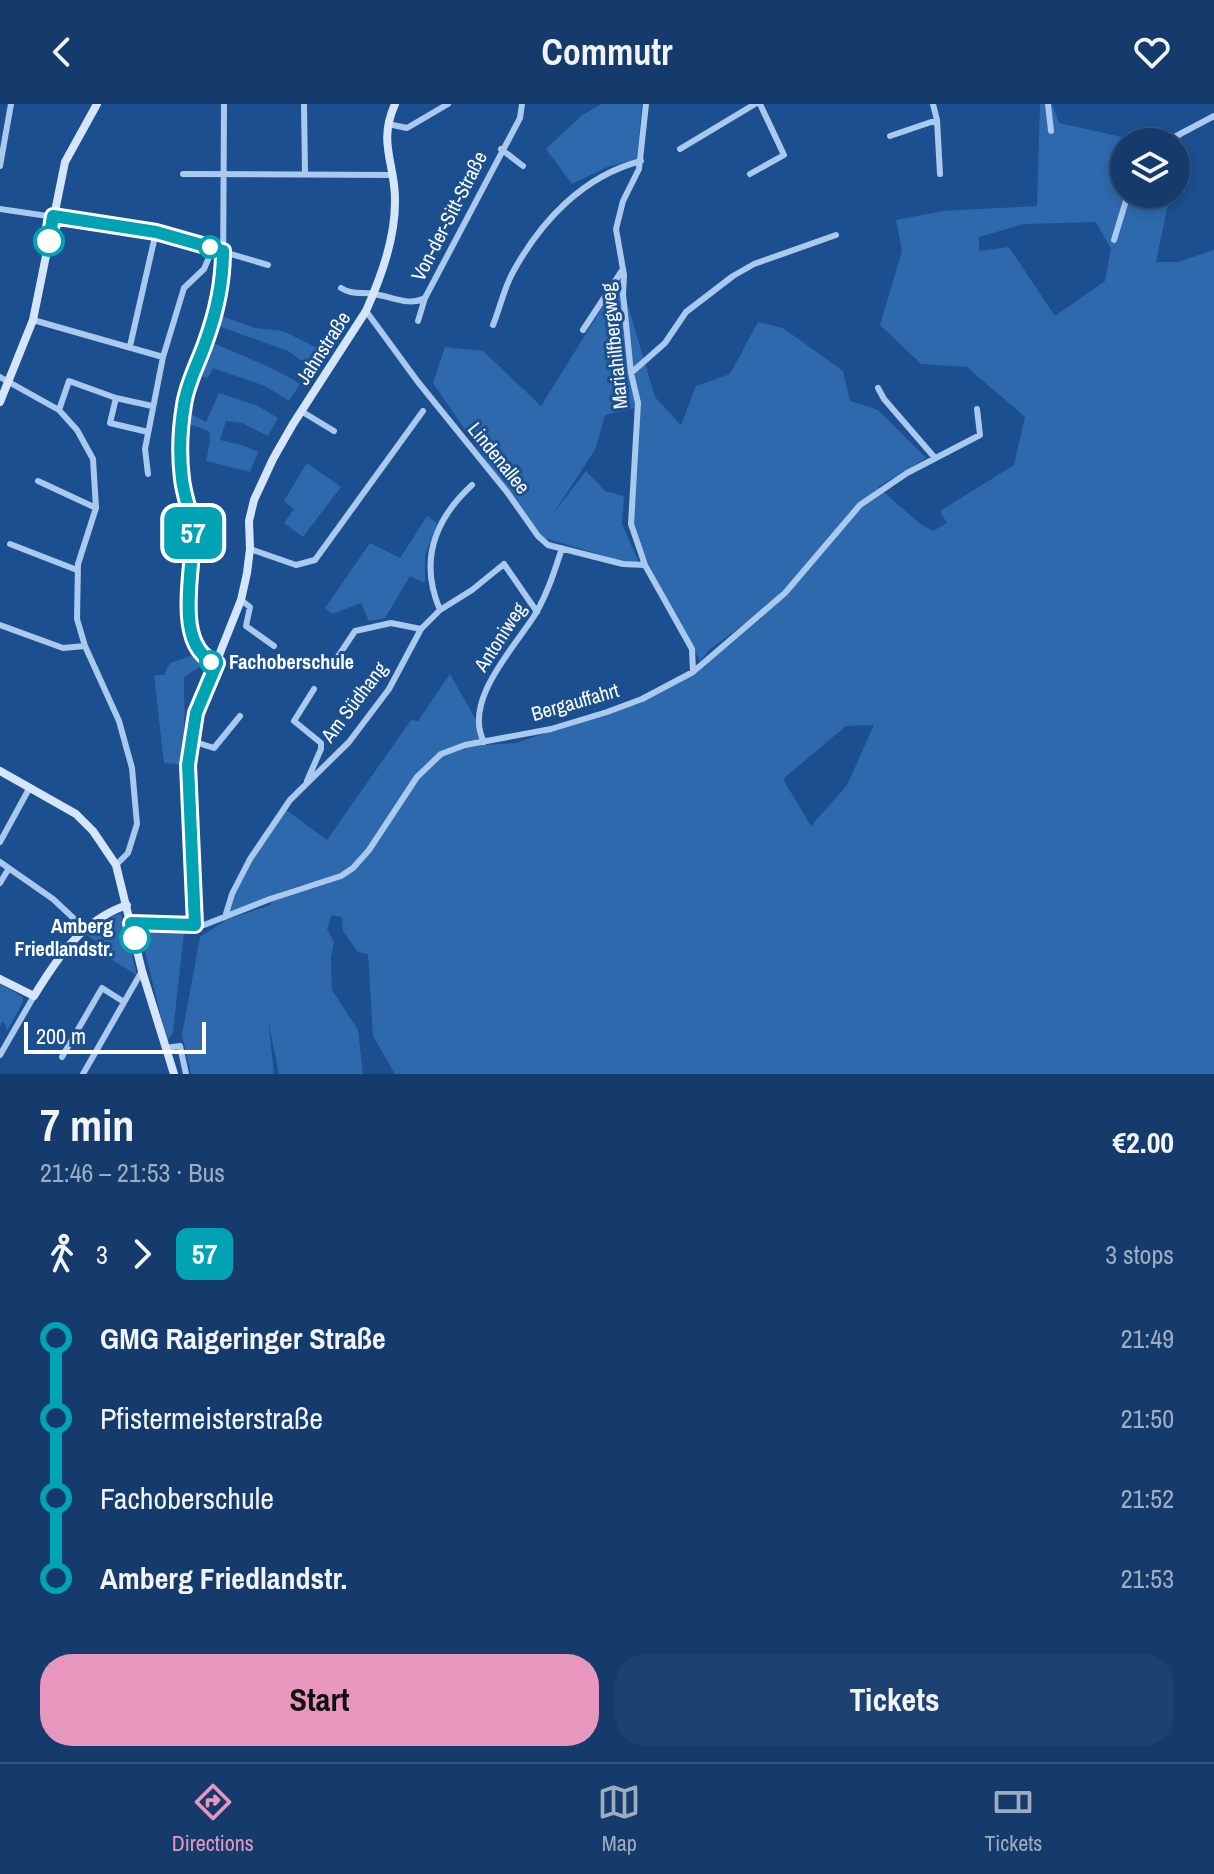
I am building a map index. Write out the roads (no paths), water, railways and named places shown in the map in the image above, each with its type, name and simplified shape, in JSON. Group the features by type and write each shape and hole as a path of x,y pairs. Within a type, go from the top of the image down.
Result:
{"street":[{"path":"0,166 11,104"},
{"path":"0,402 33,320 65,162 97,104"},
{"path":"217,663 209,661 196,646 188,617 193,531 180,458 184,402 223,285 224,104"},
{"path":"304,104 305,174"},
{"name":"Jahnstraße","path":"195,925 188,765 196,713 241,600 254,500 273,459 366,311 373,294 392,234 395,200 387,154 388,124 395,104"},
{"path":"388,124 407,128 448,104"},
{"name":"Von-der-Sitt-Straße","path":"418,321 425,298 520,118 522,104"},
{"name":"Mariahilfbergweg","path":"646,104 641,161 616,221 631,373 638,403 631,524 645,565 692,649 693,672"},
{"path":"680,149 758,104 784,155 750,174"},
{"path":"933,104 940,174"},
{"path":"1048,104 1051,131"},
{"path":"1190,129 1214,116"},
{"path":"890,136 937,120"},
{"name":"Von-der-Sitt-Straße","path":"501,149 523,166"},
{"path":"493,325 512,273 549,219 578,190 600,176 641,161"},
{"path":"183,174 393,175"},
{"path":"1114,240 1124,208"},
{"path":"0,209 156,232 268,265"},
{"path":"130,346 156,232"},
{"path":"631,373 665,343 686,312 733,276 754,264 836,235"},
{"path":"148,474 145,457 148,432 163,357 184,288 204,269 213,248"},
{"path":"583,330 623,269"},
{"name":"Von-der-Sitt-Straße","path":"341,288 349,293 373,294 401,301 425,298"},
{"name":"Lindenallee","path":"366,311 538,536 548,545 623,564 645,565"},
{"path":"33,320 163,357"},
{"path":"0,377 59,410 77,430 93,459 96,508 77,570 77,619 85,646 119,721 132,768 137,824 128,853 116,865"},
{"path":"59,410 69,381 116,398 152,406"},
{"path":"878,388 935,458"},
{"path":"116,398 110,423 148,432"},
{"path":"301,411 334,431"},
{"path":"250,549 296,565 315,560 423,411"},
{"name":"Bergauffahrt","path":"131,923 204,925 341,876 369,850 431,761 453,749 551,729 607,712 642,699 693,672 785,593 860,505 892,483 980,435 978,412 968,415"},
{"path":"38,481 96,508"},
{"path":"440,610 431,589 432,540 461,495 472,485"},
{"path":"10,544 77,570"},
{"name":"Antoniweg","path":"484,742 479,732 479,715 489,681 537,612 562,548"},
{"name":"Am Südhang","path":"225,917 232,894 250,859 290,800 349,742 389,689 421,629 440,610 472,590 504,564 537,612"},
{"path":"241,600 250,607 246,626 274,646"},
{"name":"Am Südhang","path":"337,658 355,631 391,623 421,629"},
{"path":"0,625 63,648 85,646"},
{"name":"Am Südhang","path":"287,731 314,689"},
{"path":"192,741 214,748 240,716"},
{"name":"Am Südhang","path":"294,721 321,743 303,788"},
{"path":"0,771 76,814 104,845 116,865 142,971 174,1074"},
{"path":"0,842 30,787"},
{"path":"0,862 53,899 85,929"},
{"path":"0,883 9,868"},
{"path":"0,1055 58,957 85,929 114,909 127,905"},
{"path":"83,1074 142,971"},
{"path":"0,979 34,996"},
{"path":"62,1057 102,988 124,1002"},
{"path":"165,1048 180,1046 186,1074"}],"place":[{"name":"Fachoberschule","path":"211,662"},
{"name":"Amberg Friedlandstr.","path":"135,938"}]}
